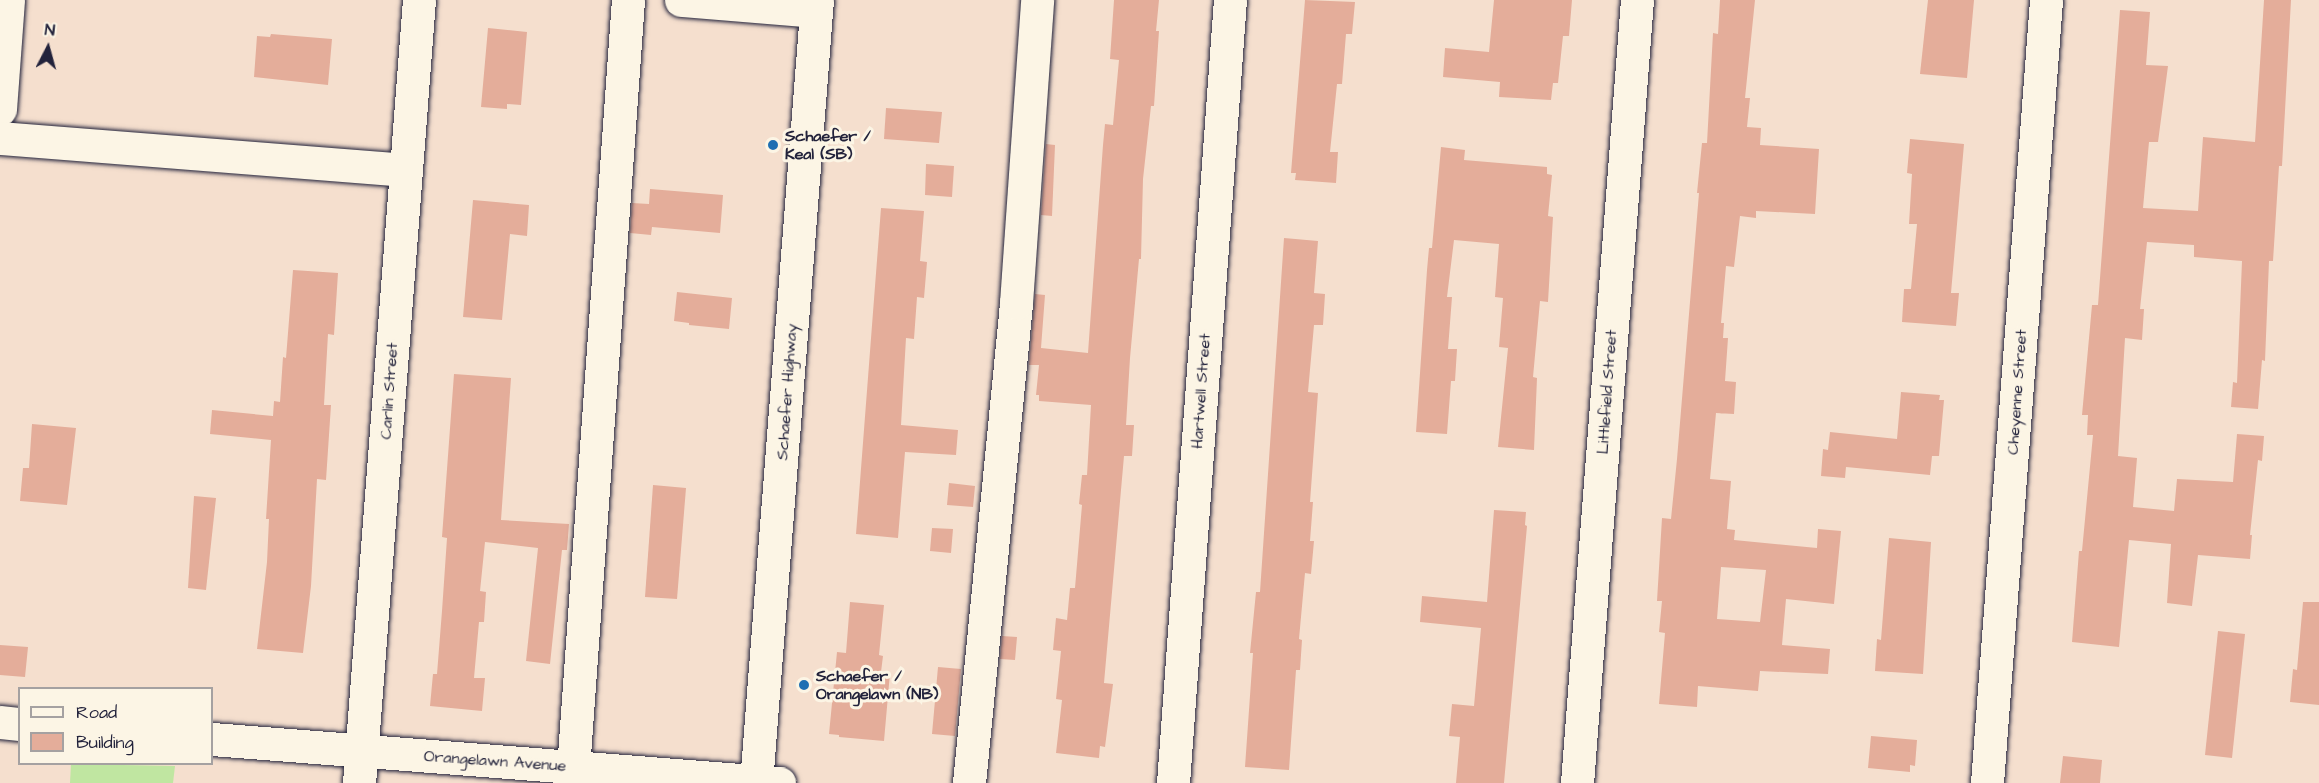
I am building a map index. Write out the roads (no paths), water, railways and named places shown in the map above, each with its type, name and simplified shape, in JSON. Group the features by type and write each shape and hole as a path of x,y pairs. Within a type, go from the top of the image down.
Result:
{"street":[{"path":"0,109 8,0"},
{"name":"Carlin Street","path":"359,783 419,0"},
{"path":"573,775 628,0"},
{"path":"681,0 817,5"},
{"path":"969,783 1016,303 1037,0"},
{"name":"Hartwell Street","path":"1173,783 1230,0"},
{"name":"Littlefield Street","path":"1577,783 1637,0"},
{"name":"Cheyenne Street","path":"1987,783 2046,0"},
{"name":"Schaefer Highway","path":"764,782 817,5"},
{"path":"0,138 406,170"},
{"path":"0,722 18,723"},
{"name":"Orangelawn Avenue","path":"213,739 362,751 573,775 764,782"}],"place":[{"name":"Schaefer / Keal (SB)","path":"773,145"},
{"name":"Schaefer / Orangelawn (NB)","path":"804,685"}]}
